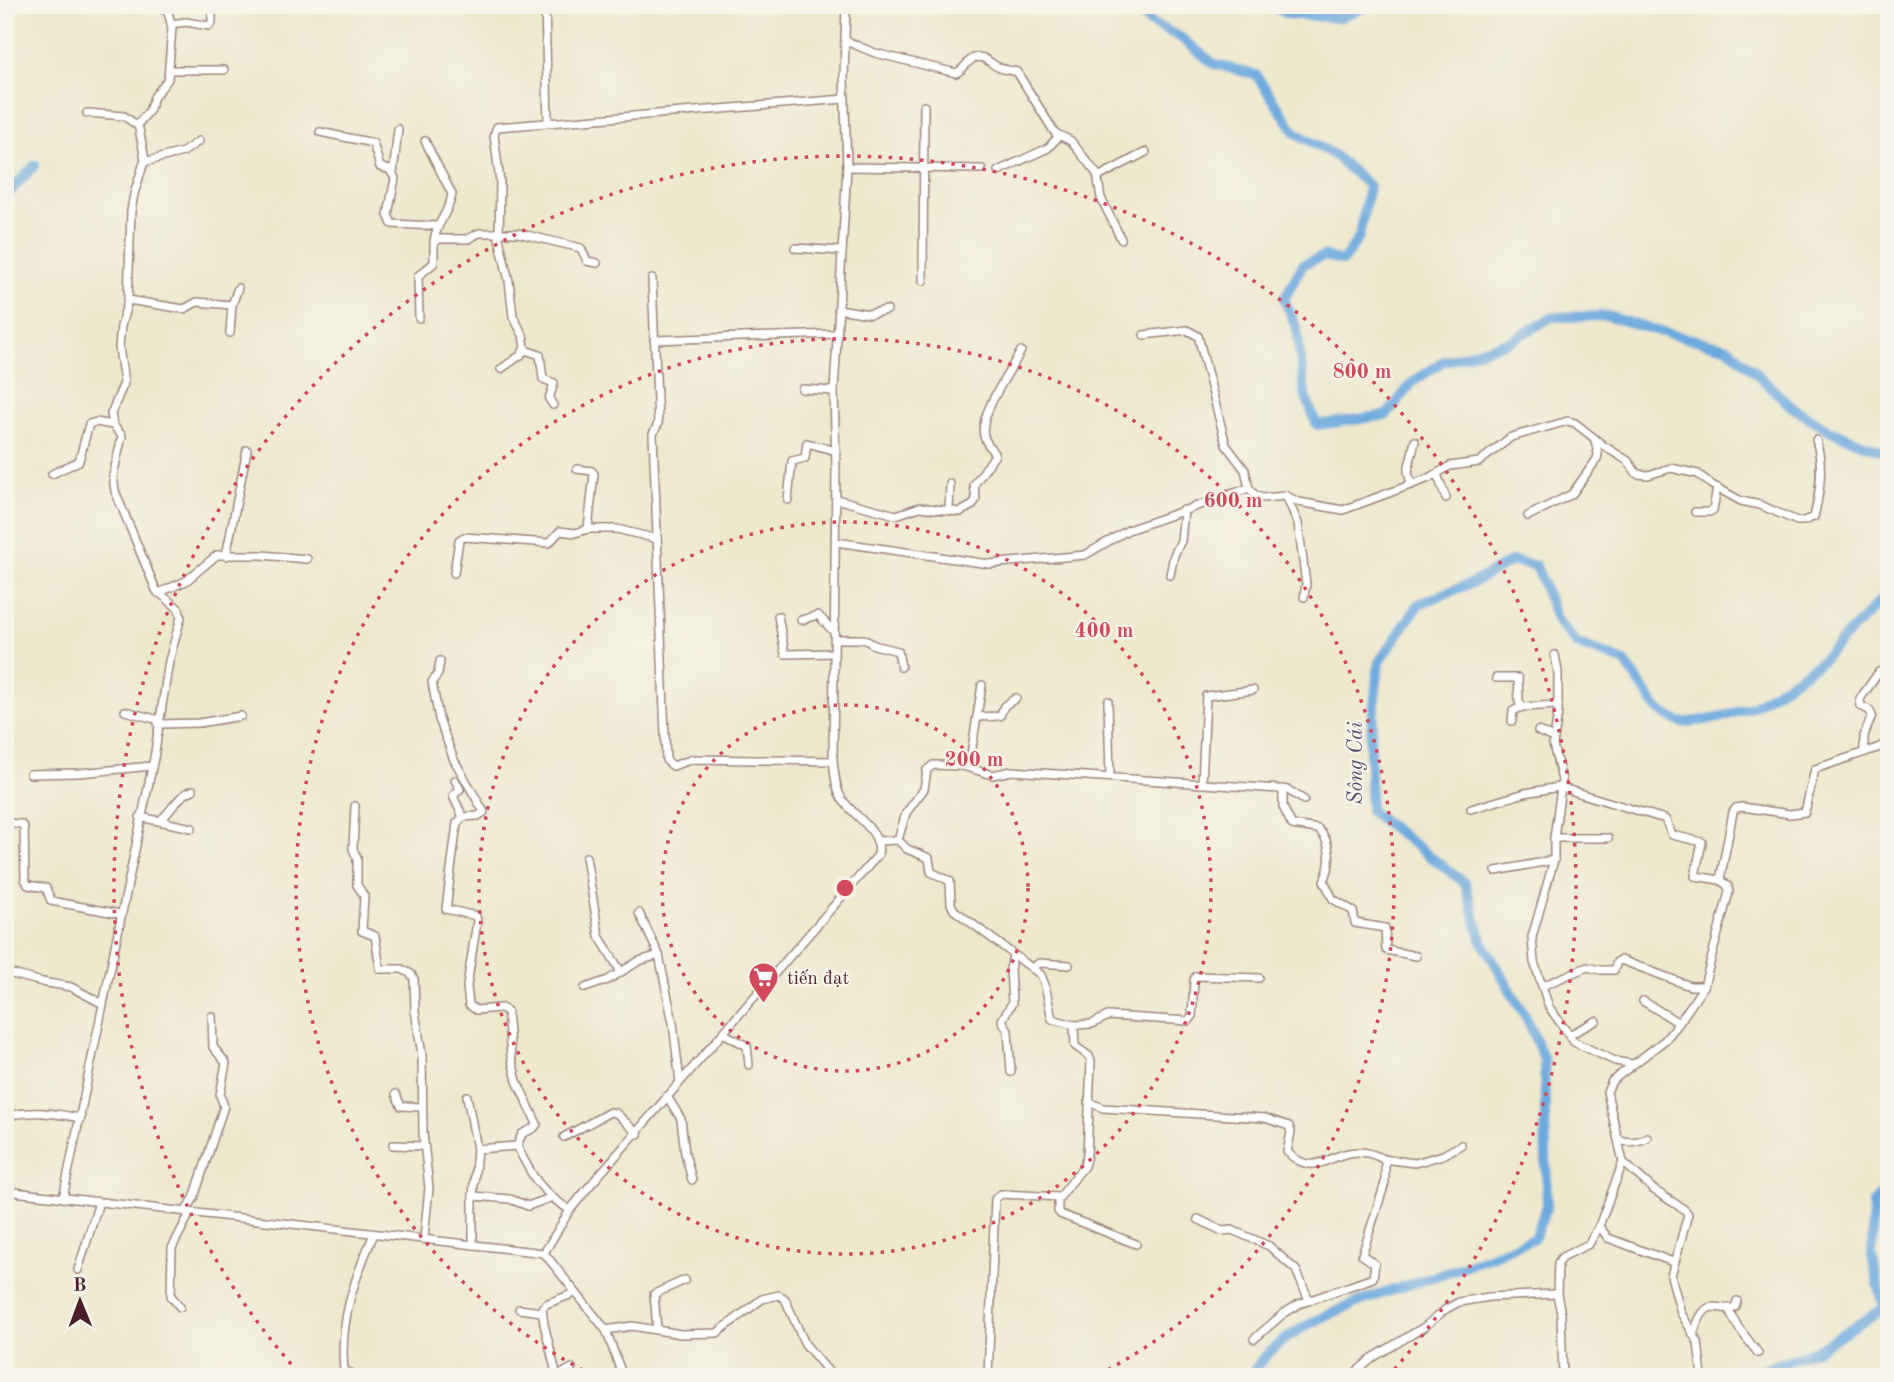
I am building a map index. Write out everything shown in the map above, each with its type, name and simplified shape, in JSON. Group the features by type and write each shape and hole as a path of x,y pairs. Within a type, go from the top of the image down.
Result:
{"street":[{"path":"136,5 167,7 171,24 170,70 167,82 153,97 149,111 138,126"},
{"path":"171,24 186,22 209,26 212,22 212,5"},
{"path":"545,5 548,122"},
{"path":"544,1253 570,1210 878,855 880,846 873,833 844,802 837,790 833,761 836,542 834,391 847,167 846,5"},
{"path":"846,41 874,53 956,73 977,57 985,58 1001,69 1014,71 1059,136 1071,141 1098,177 1101,198 1121,239"},
{"path":"170,70 224,70"},
{"path":"524,350 523,335 513,316 499,233 500,182 495,131 503,125 845,99"},
{"path":"923,281 924,106"},
{"path":"63,1198 181,613 158,593 115,491 113,476 122,436 113,425 112,410 124,383 119,347 128,300 132,202 144,162 144,145 138,126 124,116 87,113"},
{"path":"398,129 393,174 395,180 389,212 391,223 437,226"},
{"path":"320,132 371,142 381,169 390,170 393,174"},
{"path":"998,171 1048,148 1059,136"},
{"path":"144,162 183,152 199,141"},
{"path":"419,317 418,276 434,263 437,226 451,202 452,194 425,141"},
{"path":"1098,177 1146,152"},
{"path":"847,167 982,169"},
{"path":"435,241 468,239 479,233 523,233 581,248 587,261 597,263"},
{"path":"795,248 842,251"},
{"path":"652,279 658,424 653,434 668,763 677,766 692,758 833,761"},
{"path":"230,333 232,305 238,288"},
{"path":"128,300 184,309 197,302 232,305"},
{"path":"838,309 869,314 887,310"},
{"path":"1144,335 1188,330 1198,336 1226,445 1245,470 1249,488 1258,497 1286,496 1299,502 1340,510 1410,485 1450,466 1479,462 1511,437 1562,422 1575,423 1628,461 1637,474 1647,475 1671,468 1701,476 1741,501 1803,521 1813,518 1819,492 1821,465 1816,440"},
{"path":"654,340 836,334"},
{"path":"501,369 524,350"},
{"path":"524,350 540,355 543,379 554,383 549,399 553,405"},
{"path":"836,499 896,515 924,506 960,512 975,503 974,485 995,455 985,439 984,423 1021,351"},
{"path":"802,389 834,391"},
{"path":"52,474 79,461 89,424 96,422 113,425"},
{"path":"1528,516 1572,494 1597,459 1595,439"},
{"path":"1410,485 1408,471 1415,441"},
{"path":"789,500 792,461 805,458 807,443 836,451"},
{"path":"226,556 247,450"},
{"path":"578,469 592,471 594,474 588,529"},
{"path":"1437,474 1446,498"},
{"path":"949,510 950,484"},
{"path":"836,542 989,564 1090,554 1122,533 1249,488"},
{"path":"1695,512 1713,510 1717,488"},
{"path":"1286,496 1298,523 1306,583 1304,597"},
{"path":"1170,576 1174,555 1181,541 1184,510"},
{"path":"454,572 459,540 462,537 549,543 561,531 576,533 588,529 617,529 657,539"},
{"path":"158,593 186,581 215,556 262,555 307,559"},
{"path":"801,620 818,614 835,636 864,639 874,645 898,651 901,667"},
{"path":"778,615 785,654 834,653"},
{"path":"1555,655 1558,705 1553,738 1562,777 1553,838 1554,860 1532,937 1534,962 1549,1007 1578,1045 1615,1061 1632,1064"},
{"path":"440,661 437,675 432,680 439,719 457,768 484,809 481,815 463,817 456,826 446,906 448,911 480,917 467,986 469,1005 476,1010 501,1007 507,1011 516,1081 537,1124 522,1134 517,1146 530,1173 550,1198 570,1210"},
{"path":"1864,752 1864,736 1872,715 1861,706 1860,699 1879,673 1889,678"},
{"path":"1496,678 1518,678 1519,702 1522,707"},
{"path":"969,767 982,685"},
{"path":"1202,784 1206,696 1253,690"},
{"path":"977,717 1000,716 1004,706 1016,698"},
{"path":"1108,701 1110,777"},
{"path":"1512,721 1513,711 1522,707 1558,705"},
{"path":"125,711 158,722 199,723 241,716"},
{"path":"1538,731 1553,738"},
{"path":"1720,880 1736,808 1790,814 1805,812 1815,769 1885,745 1889,741"},
{"path":"30,774 79,773 152,765"},
{"path":"898,840 906,813 924,789 930,766 969,767 989,775 1012,771 1281,789 1288,790 1304,800"},
{"path":"455,780 460,789 453,796 463,817"},
{"path":"1471,809 1534,791 1559,787 1665,819 1672,835 1702,842 1695,876 1720,880 1728,886 1729,891 1704,986 1665,1040 1632,1064 1612,1082 1607,1092 1623,1162 1599,1226 1589,1244 1559,1259 1557,1294 1561,1314 1563,1377"},
{"path":"1281,789 1284,794 1283,807 1292,825 1318,829 1326,839 1329,847 1329,871 1324,881 1333,898 1354,913 1355,923 1385,929 1386,950 1416,956"},
{"path":"159,821 179,797 193,790"},
{"path":"355,806 353,849 357,858 357,885 364,896 363,932 375,936 380,969 402,969 414,979 415,1011 422,1055 424,1146 429,1188 424,1238"},
{"path":"140,817 192,828"},
{"path":"5,823 21,824 24,827 25,880 28,885 46,888 51,901 120,914"},
{"path":"1553,838 1608,838"},
{"path":"877,841 898,840 907,849 929,858 932,872 950,881 951,904 954,910 1043,979 1052,1019 1074,1026 1092,1024 1108,1016 1189,1021 1192,1017 1196,976 1259,978"},
{"path":"586,857 598,936 621,972"},
{"path":"1496,871 1554,860"},
{"path":"639,913 659,954 673,1023 680,1082"},
{"path":"585,988 608,980 639,961 659,954"},
{"path":"1011,1072 1008,1031 1002,1020 1012,1003 1010,969 1013,956"},
{"path":"1542,986 1587,967 1614,970 1621,960 1690,986 1704,986"},
{"path":"1032,968 1039,963 1069,965"},
{"path":"5,972 68,986 103,1004"},
{"path":"1643,1001 1679,1023"},
{"path":"180,1307 172,1296 172,1248 194,1198 224,1106 220,1095 226,1063 214,1047 212,1016"},
{"path":"1569,1035 1596,1021"},
{"path":"988,1377 995,1199 1001,1194 1058,1198 1086,1163 1091,1061 1089,1056 1075,1046 1074,1026"},
{"path":"723,1033 747,1046 749,1065"},
{"path":"396,1094 401,1106 422,1107"},
{"path":"467,1096 477,1149 473,1245"},
{"path":"667,1096 682,1124 684,1148 692,1180"},
{"path":"1089,1102 1103,1108 1233,1115 1278,1121 1291,1128 1286,1146 1288,1154 1305,1163 1325,1163 1341,1155 1358,1152 1412,1164 1443,1155 1461,1144"},
{"path":"5,1116 45,1111 81,1118"},
{"path":"564,1137 610,1112 616,1113 638,1133"},
{"path":"1618,1138 1623,1142 1640,1141 1647,1137"},
{"path":"393,1145 424,1146"},
{"path":"477,1149 517,1146"},
{"path":"1254,1339 1283,1314 1309,1300 1374,1276 1375,1264 1362,1255 1385,1183 1386,1163 1383,1159"},
{"path":"1623,1162 1654,1190 1687,1212 1688,1220 1673,1262 1672,1280 1681,1313 1700,1350 1702,1377"},
{"path":"5,1191 544,1253 606,1330 623,1377"},
{"path":"473,1196 504,1198 528,1206 550,1198"},
{"path":"1058,1198 1060,1214 1136,1244"},
{"path":"78,1270 99,1202"},
{"path":"1198,1219 1222,1231 1232,1230 1269,1246 1296,1270 1309,1300"},
{"path":"1599,1226 1608,1238 1673,1262"},
{"path":"356,1377 344,1370 346,1315 356,1275 374,1234"},
{"path":"657,1329 654,1294 685,1280"},
{"path":"572,1368 557,1377 542,1312 546,1304 575,1293"},
{"path":"1350,1377 1374,1357 1424,1327 1459,1301 1557,1294"},
{"path":"606,1330 632,1326 681,1334 714,1334 762,1299 783,1297 805,1344 833,1377"},
{"path":"1693,1335 1706,1310 1713,1307 1729,1310 1735,1307 1737,1301"},
{"path":"519,1310 542,1312"},
{"path":"1729,1310 1758,1353"}],"waterway":[{"name":"Sông Cái","path":"1129,5 1151,23 1180,37 1214,64 1256,75 1296,133 1334,155 1369,186 1359,237 1343,261 1324,256 1303,264 1284,299 1297,329 1305,395 1317,425 1387,415 1412,383 1442,362 1511,341 1552,317 1608,316 1729,348 1792,407 1829,430 1889,454"},
{"name":"Sông Cái","path":"1270,5 1287,14 1338,18 1370,5"},
{"path":"5,197 35,165"},
{"name":"Sông Cái","path":"1250,1377 1265,1356 1310,1324 1365,1300 1467,1265 1534,1238 1547,1206 1544,1060 1527,1019 1482,941 1465,883 1370,811 1370,743 1379,662 1419,604 1474,582 1512,561 1536,566 1557,621 1577,644 1625,662 1658,710 1681,723 1719,718 1754,706 1820,662 1889,592"},
{"path":"1743,1377 1816,1350 1884,1308 1872,1257 1873,1203 1889,1187"}],"place":[{"name":"tiến đạt","path":"764,1004"}]}
